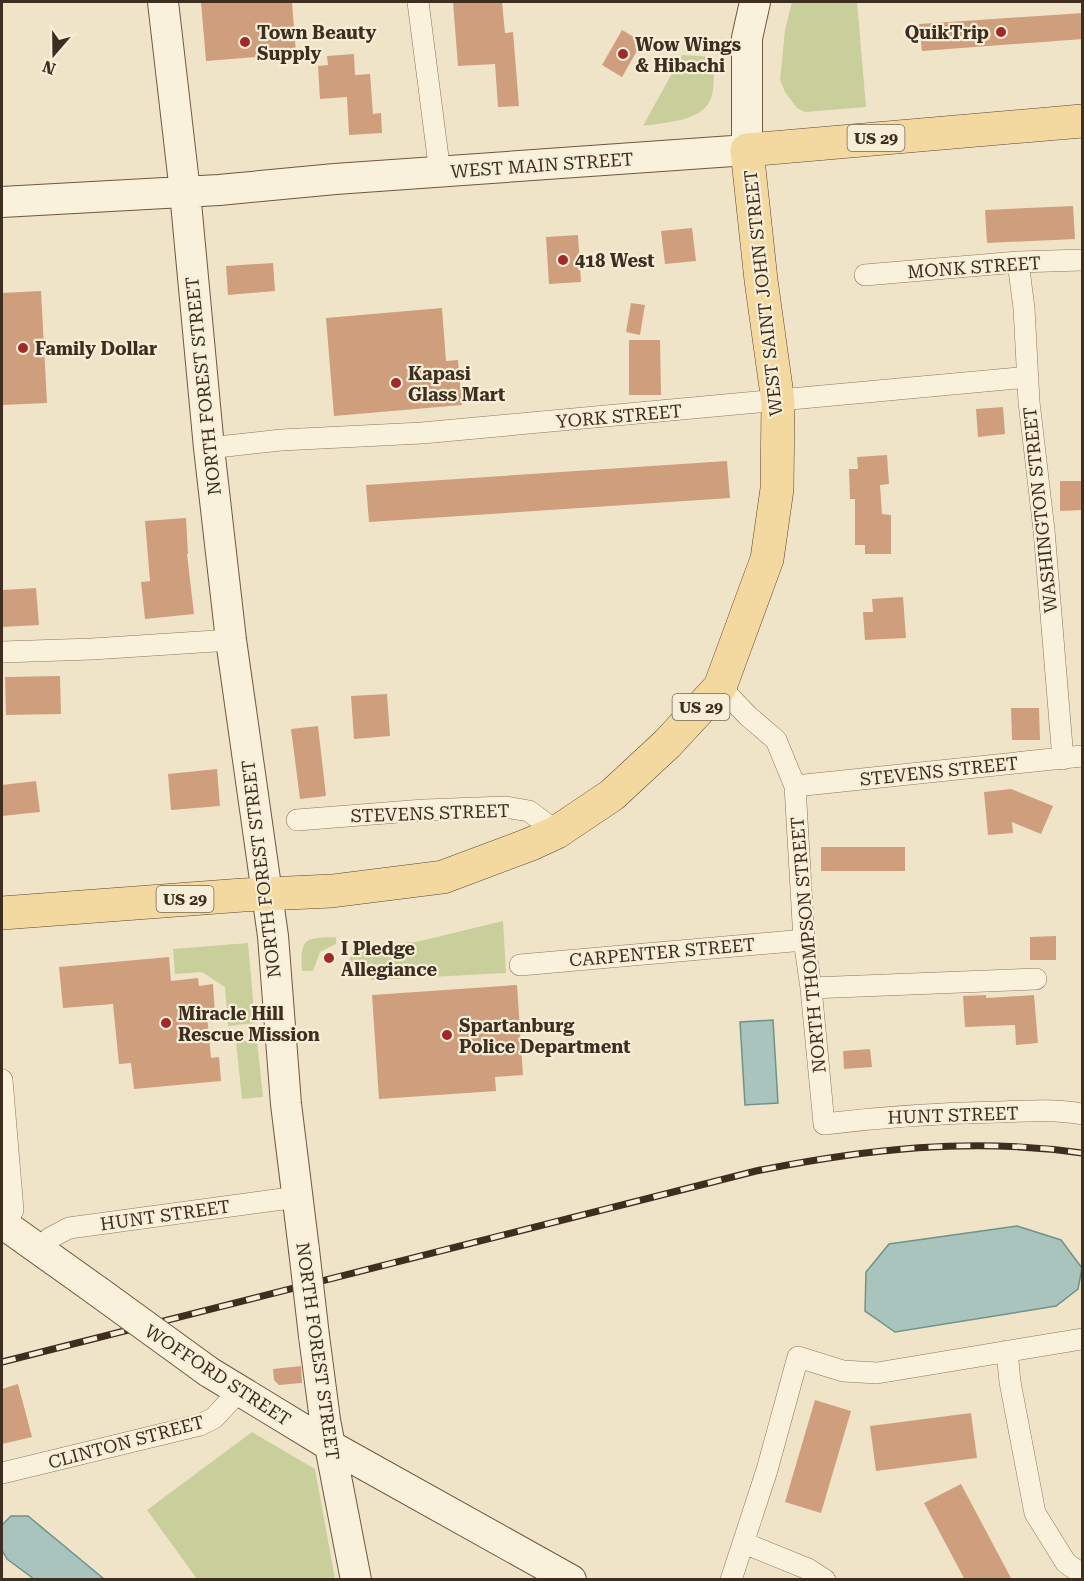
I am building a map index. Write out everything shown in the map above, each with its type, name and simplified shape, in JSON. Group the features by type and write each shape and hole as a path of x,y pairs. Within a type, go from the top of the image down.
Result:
{"main road":[{"name":"WEST MAIN STREET","path":"747,150 1083,121"},
{"name":"WEST SAINT JOHN STREET","path":"2,913 266,893 332,891 442,877 557,832 612,795 668,744 720,687 767,559 777,489 778,402 761,280 747,150"}],"street":[{"name":"NORTH FOREST STREET","path":"164,2 209,448 231,640 273,936 286,1104 314,1336 329,1445 356,1580"},
{"path":"418,2 440,173"},
{"path":"747,150 747,38 755,2"},
{"name":"WEST MAIN STREET","path":"2,202 184,192 747,150"},
{"name":"MONK STREET","path":"865,275 1018,262 1083,260"},
{"name":"WASHINGTON STREET","path":"1018,262 1044,530 1073,758"},
{"name":"YORK STREET","path":"209,448 281,440 422,433 778,402 1028,377"},
{"path":"2,652 231,640"},
{"name":"NORTH THOMPSON STREET","path":"720,687 748,716 776,740 795,786 804,940 811,988 824,1125"},
{"name":"STEVENS STREET","path":"795,786 1073,758"},
{"name":"STEVENS STREET","path":"297,819 505,807 529,811 557,832"},
{"name":"CARPENTER STREET","path":"520,965 804,940"},
{"path":"811,988 1036,979"},
{"path":"2,1080 13,1210 3,1224"},
{"name":"HUNT STREET","path":"824,1125 885,1117 956,1113 1047,1111 1083,1114"},
{"name":"HUNT STREET","path":"41,1251 51,1238 69,1228 297,1196"},
{"name":"WOFFORD STREET","path":"3,1224 209,1372 239,1391 329,1445 571,1580"},
{"path":"731,1580 767,1470 798,1356 843,1371 877,1373 1083,1339"},
{"path":"1007,1351 1010,1382 1035,1513 1066,1563 1083,1574"},
{"name":"CLINTON STREET","path":"2,1473 200,1425 214,1418 239,1391"},
{"path":"744,1543 808,1569 825,1580"}],"green space":[{"path":"792,2 857,2 866,107 805,112 797,108 785,92 780,80 785,30"},
{"path":"682,55 714,57 713,90 708,104 693,116 673,122 643,126"},
{"path":"503,921 506,973 373,980 346,964 358,945 416,942"},
{"path":"336,937 336,944 320,952 313,971 302,971 302,951 307,942 311,939"},
{"path":"248,943 255,1023 228,1026 225,987 202,972 175,974 173,949"},
{"path":"257,1040 263,1097 242,1099 236,1042"},
{"path":"252,1432 315,1469 335,1579 197,1579 147,1510"}],"water":[{"path":"773,1020 778,1103 745,1105 740,1022"},
{"path":"1017,1226 1061,1240 1082,1268 1078,1289 1056,1306 895,1332 865,1311 866,1272 889,1244"},
{"path":"11,1516 28,1516 104,1579 34,1579 7,1559 2,1550 2,1525"}],"building":[{"path":"201,2 292,2 296,54 206,61"},
{"path":"453,2 502,2 505,33 513,32 519,106 498,107 495,64 458,66"},
{"name":"QuikTrip","path":"1083,13 1083,39 922,51 919,24"},
{"path":"622,30 642,42 622,77 602,65"},
{"path":"354,54 355,75 370,74 373,114 381,113 382,133 349,135 347,97 320,99 318,66 328,65 327,56"},
{"path":"1073,206 1075,239 987,243 985,210"},
{"path":"692,228 696,261 665,264 661,231"},
{"name":"418 West","path":"578,235 581,282 549,284 546,237"},
{"path":"273,263 275,291 228,295 226,266"},
{"name":"Family Dollar","path":"41,291 47,403 2,405 2,293"},
{"path":"631,303 645,305 640,335 626,332"},
{"name":"Kapasi Glass Mart","path":"442,308 446,361 458,360 462,405 334,416 326,318"},
{"path":"629,340 660,340 661,395 629,395"},
{"path":"1003,407 1005,434 978,437 976,409"},
{"path":"887,455 889,484 880,485 882,514 891,515 891,554 865,554 865,545 855,545 855,499 850,499 849,469 858,469 857,457"},
{"path":"727,461 730,498 369,522 366,485"},
{"path":"1060,481 1083,481 1083,510 1060,511"},
{"path":"186,518 187,554 194,614 145,619 141,582 150,581 145,521"},
{"path":"36,588 39,625 2,627 2,590"},
{"path":"903,597 906,638 865,640 863,612 873,612 872,599"},
{"path":"60,676 61,714 6,715 5,677"},
{"path":"387,694 390,736 354,739 351,696"},
{"path":"1011,708 1039,708 1040,740 1012,740"},
{"path":"318,726 326,796 300,799 291,729"},
{"path":"217,769 220,806 171,810 168,774"},
{"path":"36,781 40,812 2,816 2,785"},
{"path":"1011,789 1053,806 1041,834 1012,822 1013,833 988,835 984,792"},
{"path":"821,847 905,847 905,871 821,871"},
{"path":"1056,936 1056,960 1030,960 1030,937"},
{"name":"Miracle Hill Rescue Mission","path":"169,957 171,981 198,978 199,986 213,984 215,1014 207,1015 211,1058 219,1057 221,1081 134,1089 131,1063 119,1064 113,1004 63,1008 59,967"},
{"name":"Spartanburg Police Department","path":"517,985 523,1075 495,1077 496,1091 379,1099 372,995"},
{"path":"986,995 986,998 1034,995 1038,1043 1016,1045 1015,1025 965,1027 963,996"},
{"path":"870,1049 872,1067 844,1069 843,1051"},
{"path":"301,1366 302,1383 279,1385 274,1380 273,1369"},
{"path":"18,1384 32,1437 2,1444 2,1389"},
{"path":"815,1400 851,1411 821,1513 785,1502"},
{"path":"971,1413 977,1458 876,1471 870,1426"},
{"path":"961,1484 1012,1580 965,1580 924,1503"}],"railway":[{"path":"2,1362 756,1171 797,1163 878,1151 959,1146 1041,1148 1082,1153"}],"place":[{"name":"QuikTrip","path":"1001,32"},
{"name":"Town Beauty Supply","path":"245,42"},
{"name":"Wow Wings & Hibachi","path":"623,54"},
{"name":"418 West","path":"563,260"},
{"name":"Family Dollar","path":"23,348"},
{"name":"Kapasi Glass Mart","path":"396,383"},
{"name":"I Pledge Allegiance","path":"329,958"},
{"name":"Miracle Hill Rescue Mission","path":"166,1023"},
{"name":"Spartanburg Police Department","path":"447,1035"}]}
